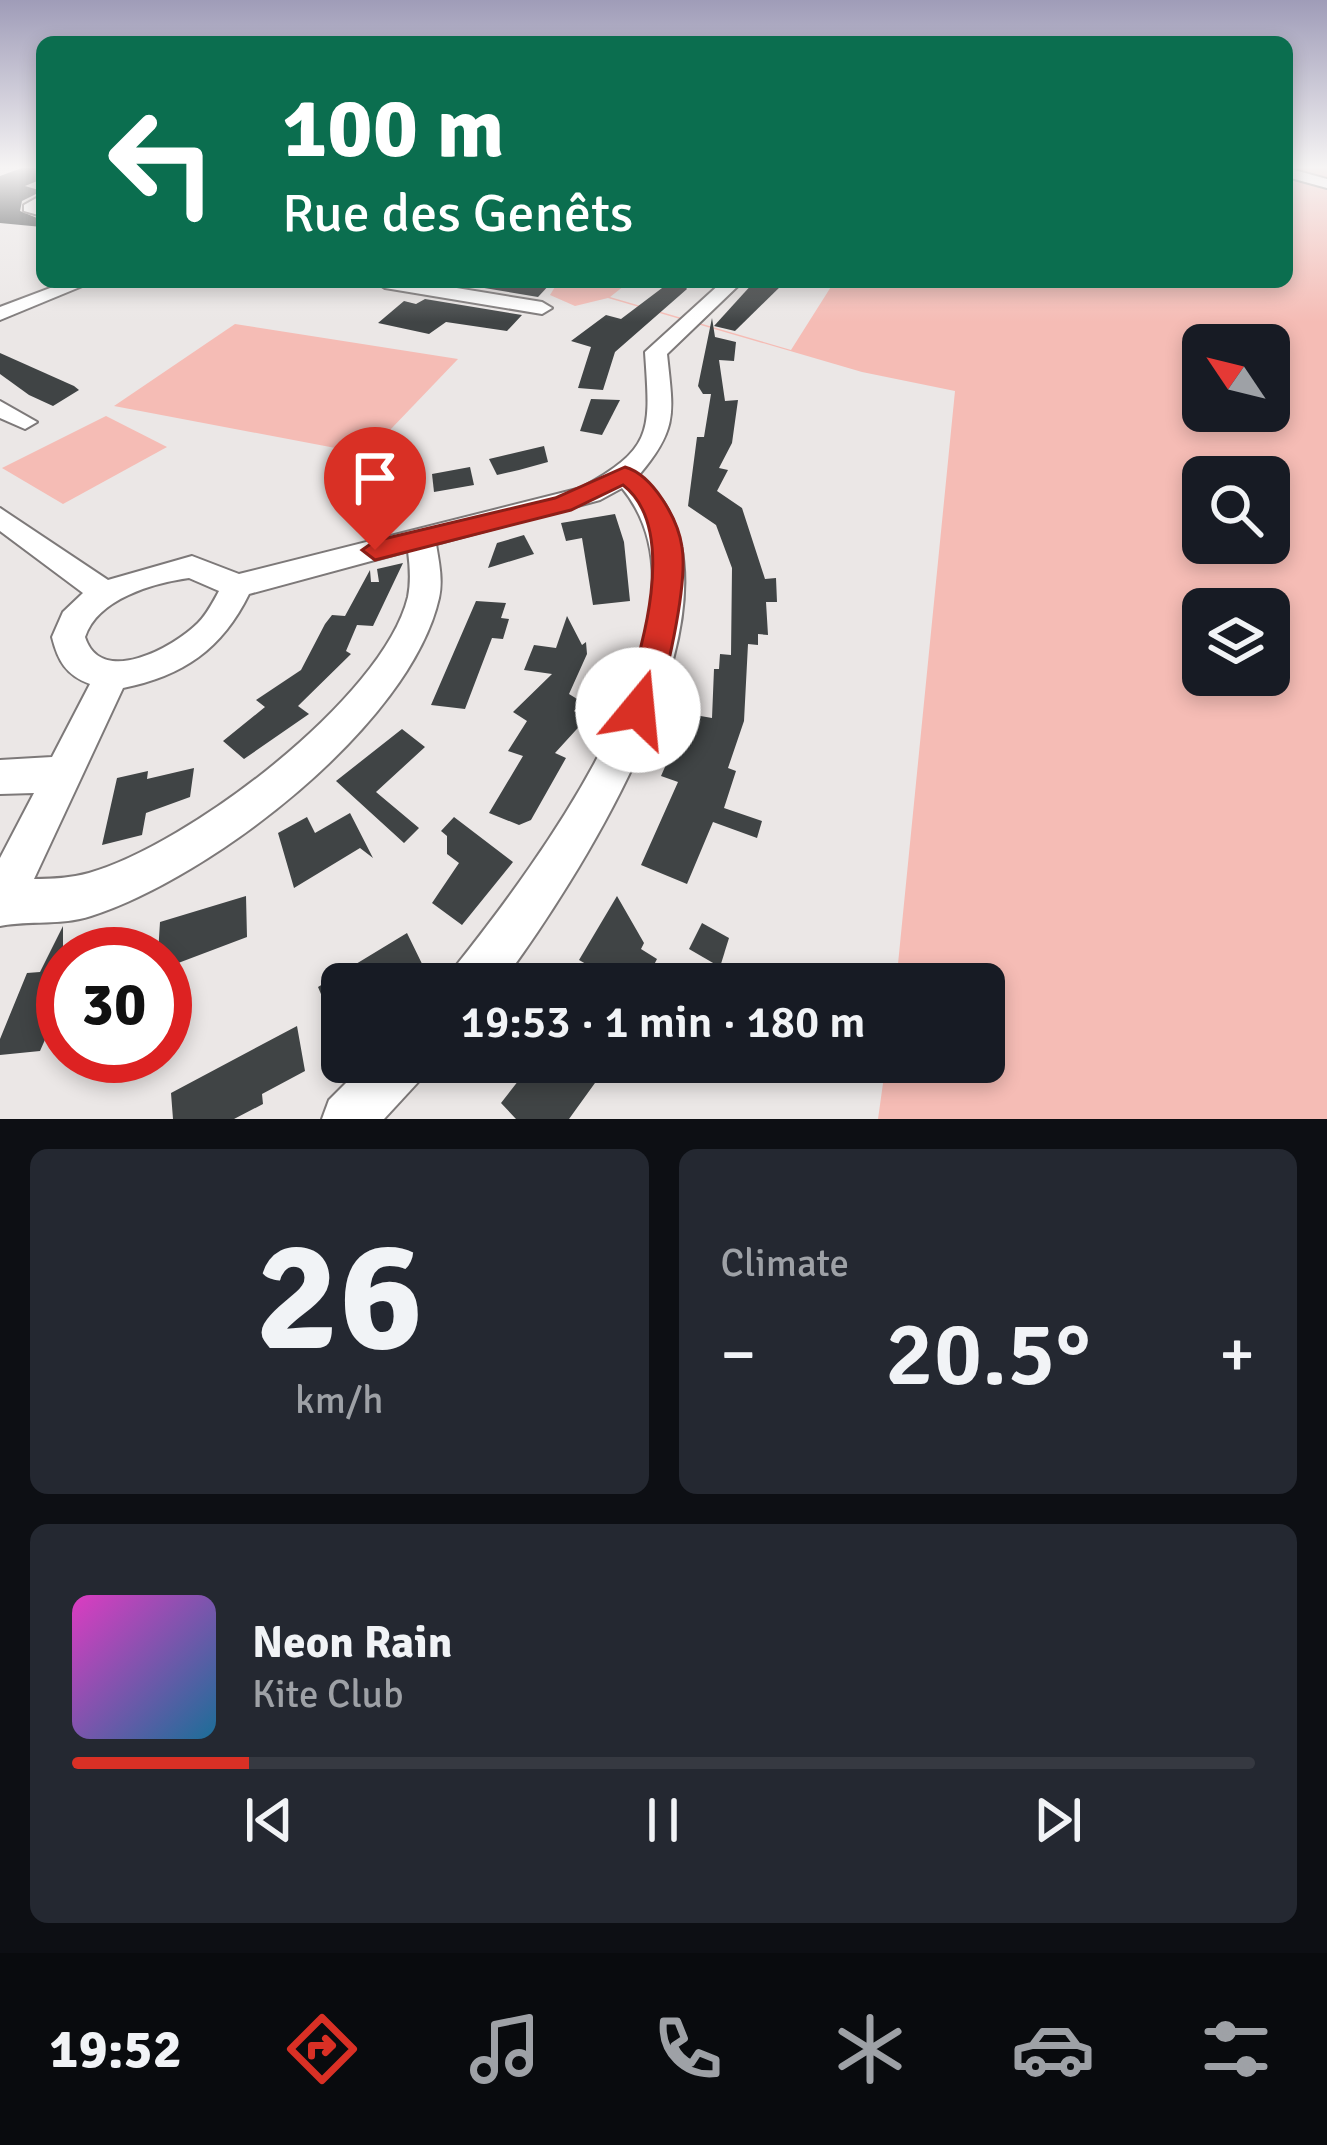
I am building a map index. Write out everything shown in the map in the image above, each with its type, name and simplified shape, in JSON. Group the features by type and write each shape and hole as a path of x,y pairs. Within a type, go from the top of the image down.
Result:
{"street":[{"path":"0,314 67,288"},
{"path":"421,288 542,308"},
{"path":"236,586 218,622 184,652 148,668 112,674 89,670 75,660 69,645 73,627 104,593 171,568 208,572 236,586 562,504 625,475 653,443 662,421 656,352 726,288"},
{"path":"0,408 25,422"},
{"path":"487,963 585,824 638,710 655,658 669,547 642,488 625,475"},
{"path":"0,517 104,593"},
{"path":"0,903 91,895 205,837 290,776 404,647 424,599 421,539"},
{"path":"0,903 112,674"},
{"path":"0,777 63,774"},
{"path":"348,1119 382,1083"}],"shaded area":[{"path":"1293,218 1327,218 1327,1119 878,1119 883,1083 1005,1083 1005,963 898,963 955,391 862,372 608,298 575,306 550,295 554,288 621,288 610,297 791,350 830,288 1293,288"},
{"path":"235,324 458,359 367,454 114,406"},
{"path":"106,416 167,447 63,504 2,468"}],"building":[{"path":"0,218 36,218 36,226 0,223"},
{"path":"484,288 546,288 538,297"},
{"path":"662,288 687,289 615,352 603,390 578,388 591,347 571,341 606,315 621,319"},
{"path":"749,288 779,288 735,331 714,326"},
{"path":"425,299 522,315 507,331 446,322 429,334 378,323 404,301 416,304"},
{"path":"712,318 715,337 736,342 734,361 719,360 725,401 738,400 732,443 719,468 728,470 717,491 742,508 765,579 776,578 777,602 766,602 768,635 758,634 758,645 748,644 744,721 728,768 736,771 724,808 762,821 757,838 713,822 687,884 641,865 678,782 661,776 689,714 712,718 714,669 719,669 720,654 731,655 732,568 716,525 688,506 697,437 704,437 711,394 703,394 698,386"},
{"path":"0,353 79,390 53,406 29,395 0,374"},
{"path":"591,399 620,400 602,435 580,431"},
{"path":"544,446 548,462 519,470 497,475 489,459"},
{"path":"470,467 474,485 434,492 432,474"},
{"path":"615,514 624,542 630,601 593,605 582,538 566,541 561,523"},
{"path":"524,535 534,554 488,568 497,543"},
{"path":"403,563 373,626 357,625 346,651 351,654 298,706 309,714 244,759 223,741 265,707 256,700 301,670 325,624 332,615 345,616 370,570 371,582 379,582 377,569"},
{"path":"476,601 506,603 501,618 509,619 503,639 492,638 465,709 431,705"},
{"path":"567,616 582,645 586,642 587,654 569,694 582,702 574,711 586,719 555,753 566,758 531,820 519,825 489,813 523,756 508,751 527,721 513,712 552,674 524,670 534,645 556,648"},
{"path":"402,729 425,747 376,792 419,828 404,843 336,781"},
{"path":"194,768 190,797 146,813 142,835 102,845 117,778 148,771 147,779"},
{"path":"350,813 373,858 360,848 294,888 278,833 307,817 315,833"},
{"path":"454,817 513,862 462,925 432,903 459,863 447,854 447,836 441,831"},
{"path":"246,896 247,937 192,958 192,927 160,927 160,922"},
{"path":"617,896 644,943 641,949 657,959 655,963 579,960"},
{"path":"702,923 729,938 721,963 689,949"},
{"path":"407,933 422,963 358,963"},
{"path":"36,972 36,1051 0,1055 0,1039 27,973"},
{"path":"297,1026 305,1071 262,1094 263,1104 234,1119 173,1119 171,1093"},
{"path":"517,1083 595,1083 569,1119 516,1119 501,1103"}],"route":[{"path":"375,550 562,504 625,475 642,488 669,547 655,658 638,710"}]}
